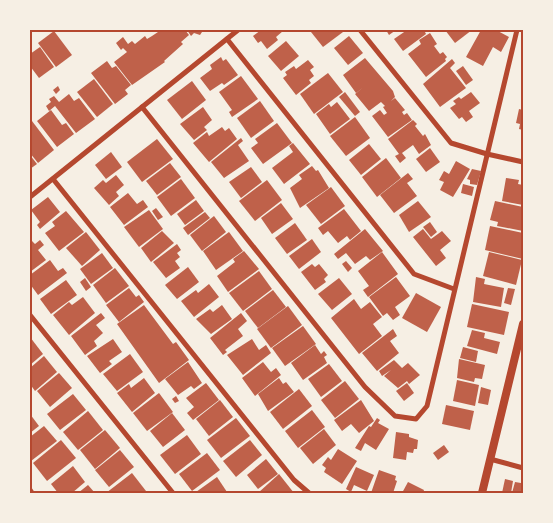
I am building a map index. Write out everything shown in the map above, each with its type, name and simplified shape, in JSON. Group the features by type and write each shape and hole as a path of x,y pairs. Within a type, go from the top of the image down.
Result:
{"street":[{"path":"30,197 238,30"},
{"path":"360,30 451,143 523,162"},
{"path":"142,107 365,387 395,416 416,419 427,406 517,30"},
{"path":"227,39 414,274 454,289"},
{"path":"53,179 294,480 309,493"},
{"path":"30,315 173,493"},
{"path":"482,493 523,324"},
{"path":"490,459 523,468"}],"building":[{"path":"156,30 185,30 189,35 165,62 132,85 114,62 127,52 123,48 121,50 116,43 123,37 128,44 132,41 135,44 145,36 147,39 158,32"},
{"path":"187,30 202,30 202,32 200,35 194,33 191,36"},
{"path":"261,30 283,31 276,37 278,40 267,49 261,41 258,43 253,36"},
{"path":"313,30 341,30 343,32 323,47 311,32"},
{"path":"386,30 396,30 389,35"},
{"path":"407,30 424,30 426,34 403,51 394,39"},
{"path":"445,30 472,30 455,43"},
{"path":"481,30 496,30 509,37 501,52 493,47 483,66 466,57"},
{"path":"54,31 72,55 56,67 38,43"},
{"path":"430,33 437,44 434,46 440,54 443,52 447,57 446,61 426,77 408,54 421,44 419,40"},
{"path":"349,36 363,53 348,65 334,48"},
{"path":"286,41 299,56 281,71 268,56"},
{"path":"40,47 54,67 39,78 30,66 30,54"},
{"path":"221,57 223,61 226,59 238,75 224,85 222,83 210,91 200,78 212,69 210,65"},
{"path":"365,58 393,91 395,97 391,101 395,98 405,110 402,112 404,115 407,113 412,120 388,137 372,116 380,110 384,115 387,113 383,107 385,106 381,102 369,111 355,94 364,87 356,93 343,75"},
{"path":"452,59 455,63 450,68 466,88 440,107 423,84"},
{"path":"308,60 314,67 310,70 314,76 309,80 311,83 296,95 283,78 287,75 285,72 294,66 296,69"},
{"path":"107,61 112,68 116,66 131,85 125,90 128,94 115,104 91,73"},
{"path":"463,66 473,80 466,85 456,71"},
{"path":"328,73 343,92 314,114 300,94"},
{"path":"241,76 258,99 232,117 229,112 232,110 219,92"},
{"path":"94,79 113,104 97,117 77,92"},
{"path":"192,81 206,100 182,119 167,100"},
{"path":"58,86 60,90 56,94 53,90"},
{"path":"345,92 360,112 355,116 339,97"},
{"path":"471,92 480,103 469,111 473,117 466,122 462,117 459,119 450,108 456,104 453,101 459,97 461,99"},
{"path":"69,94 74,101 79,98 95,119 76,133 55,106 49,111 46,106 51,102 49,99 54,96 59,102"},
{"path":"260,101 274,121 251,138 237,118"},
{"path":"337,102 350,119 330,134 316,114 329,104 331,107"},
{"path":"203,107 212,120 204,127 207,130 194,140 180,124"},
{"path":"519,109 523,110 523,130 519,129 520,124 516,123"},
{"path":"51,110 62,125 66,123 74,134 57,147 37,121"},
{"path":"355,117 370,138 346,156 330,136"},
{"path":"413,120 417,124 415,126 423,136 425,134 431,145 419,154 413,145 402,153 406,158 400,163 395,156 399,154 388,139"},
{"path":"32,121 54,150 38,163 30,153"},
{"path":"277,123 292,143 263,164 251,148 258,143 255,139"},
{"path":"222,127 225,131 229,128 237,139 209,162 193,143 207,132 209,136"},
{"path":"241,138 243,141 238,145 249,161 224,178 211,162"},
{"path":"157,139 173,159 142,182 127,162"},
{"path":"293,143 310,164 284,184 272,168 293,152 289,146"},
{"path":"369,144 381,159 361,175 349,160"},
{"path":"430,148 440,162 426,172 416,159"},
{"path":"111,152 122,167 106,179 95,165"},
{"path":"30,155 37,164 30,169"},
{"path":"386,158 401,178 377,197 362,177"},
{"path":"456,161 470,169 453,197 440,190 444,182 439,180 444,171 449,174"},
{"path":"170,163 181,177 157,195 146,181"},
{"path":"312,166 316,171 318,170 329,188 300,208 290,188 302,179 299,175"},
{"path":"251,167 262,182 241,198 229,182"},
{"path":"472,169 481,171 477,185 470,184 470,180 467,179"},
{"path":"408,173 413,179 407,183 417,196 394,213 380,195"},
{"path":"116,175 124,185 116,192 119,196 109,205 94,188 103,180 106,183"},
{"path":"506,178 519,180 518,184 523,185 523,205 502,201"},
{"path":"181,179 195,198 171,216 157,197"},
{"path":"267,180 282,200 255,221 239,201"},
{"path":"463,184 474,187 472,196 461,193"},
{"path":"331,187 345,206 321,224 306,205"},
{"path":"128,193 137,204 143,200 148,207 124,225 110,207"},
{"path":"48,197 60,212 40,229 37,225 40,222 31,210"},
{"path":"196,200 204,211 185,225 177,214"},
{"path":"418,201 431,217 409,232 399,215"},
{"path":"495,201 523,207 523,231 497,226 498,222 490,220"},
{"path":"281,203 293,219 272,234 261,218"},
{"path":"156,208 163,217 158,220 152,211"},
{"path":"344,209 361,231 350,240 347,236 338,243 328,231 323,235 318,228"},
{"path":"149,210 163,229 139,247 124,227"},
{"path":"66,211 84,232 59,251 45,233 55,226 52,222"},
{"path":"205,212 210,218 188,235 183,228"},
{"path":"214,216 226,232 202,251 190,235"},
{"path":"430,222 437,232 431,237 423,227"},
{"path":"295,223 307,240 287,254 275,238"},
{"path":"490,226 523,233 523,259 485,250"},
{"path":"365,229 383,251 370,260 366,256 355,264 346,253 338,259 334,254"},
{"path":"423,229 431,239 442,231 451,241 440,250 446,258 436,266 413,237"},
{"path":"162,231 174,243 151,262 141,248"},
{"path":"86,232 100,250 82,266 66,248"},
{"path":"229,232 243,251 216,270 203,251"},
{"path":"312,239 321,252 299,269 289,256"},
{"path":"40,240 44,245 38,250 46,260 30,272 30,243 32,241 35,244"},
{"path":"177,244 181,250 177,253 180,257 175,261 180,268 166,278 153,262"},
{"path":"244,251 259,269 228,292 217,276 235,262 233,259"},
{"path":"382,252 398,274 368,297 363,290 369,286 358,271"},
{"path":"489,252 522,260 516,285 483,276"},
{"path":"102,253 113,268 91,284 80,269"},
{"path":"50,260 58,271 63,268 67,273 38,295 30,284 30,275"},
{"path":"346,261 352,268 348,272 342,264"},
{"path":"312,264 315,267 319,264 328,275 324,279 326,282 315,290 301,272"},
{"path":"188,267 199,282 177,299 165,285"},
{"path":"115,268 129,286 106,303 93,285"},
{"path":"259,271 272,289 243,311 229,293"},
{"path":"396,277 410,296 395,307 400,315 393,320 387,313 383,316 369,297"},
{"path":"476,277 485,279 484,284 504,288 501,307 473,302"},
{"path":"85,278 91,287 86,291 80,282"},
{"path":"339,278 352,294 332,310 318,294"},
{"path":"66,280 77,295 51,314 40,299"},
{"path":"209,284 219,297 194,317 181,301 196,290 198,293"},
{"path":"129,288 136,297 139,295 144,302 119,322 106,305"},
{"path":"508,288 515,289 511,305 504,303"},
{"path":"273,290 286,307 258,328 245,311"},
{"path":"416,293 441,307 427,332 402,318"},
{"path":"83,297 95,313 69,335 53,315 69,302 72,305"},
{"path":"354,299 361,309 370,302 382,317 373,324 382,336 359,354 331,318"},
{"path":"472,304 509,312 504,335 467,327"},
{"path":"144,305 173,344 176,342 189,360 159,383 117,324"},
{"path":"222,305 232,319 211,334 196,319 210,309 213,312"},
{"path":"288,306 302,325 271,348 257,329"},
{"path":"101,313 105,318 96,325 103,333 94,341 97,346 85,355 71,336"},
{"path":"241,313 247,321 238,329 243,336 225,350 227,352 223,355 210,338"},
{"path":"303,326 316,344 285,366 272,348"},
{"path":"393,329 397,336 390,341 399,353 377,371 362,353"},
{"path":"472,330 485,333 484,338 500,342 497,354 467,346"},
{"path":"30,337 43,354 30,365"},
{"path":"113,339 122,352 109,361 112,364 100,373 87,356"},
{"path":"252,339 259,350 266,345 271,353 243,375 227,355"},
{"path":"315,345 321,354 324,351 327,355 324,357 327,363 303,380 291,363"},
{"path":"463,347 478,351 476,362 460,358"},
{"path":"130,354 143,372 117,391 103,374"},
{"path":"44,356 57,372 35,391 30,384 30,368"},
{"path":"459,359 485,365 482,379 475,378 474,382 457,378"},
{"path":"394,360 402,368 408,363 420,375 409,384 407,381 398,388 384,376 391,370 382,376 379,371"},
{"path":"188,362 202,383 194,389 191,386 178,395 165,379"},
{"path":"263,362 271,372 276,368 281,375 255,396 242,378"},
{"path":"329,364 342,381 321,397 308,379"},
{"path":"59,373 72,388 50,407 37,391"},
{"path":"144,378 155,393 132,412 117,393 129,384 131,388"},
{"path":"279,378 283,384 286,382 294,392 268,411 258,394"},
{"path":"457,380 479,385 475,406 453,401"},
{"path":"345,381 359,399 335,418 321,400"},
{"path":"206,383 219,400 193,420 187,413 194,407 186,398"},
{"path":"407,383 414,393 404,401 396,391"},
{"path":"481,387 491,390 488,405 478,403"},
{"path":"299,389 312,406 283,429 270,412"},
{"path":"159,393 173,412 147,431 133,413"},
{"path":"73,394 86,410 60,430 47,414"},
{"path":"176,396 179,401 175,403 172,399"},
{"path":"220,400 233,417 209,436 196,419"},
{"path":"361,400 374,421 359,433 351,424 342,431 334,420"},
{"path":"446,405 474,411 470,430 442,424"},
{"path":"312,410 325,427 298,448 285,431"},
{"path":"88,411 103,430 78,450 63,432"},
{"path":"172,413 185,430 163,447 150,431"},
{"path":"30,414 39,426 30,433"},
{"path":"236,418 250,436 221,458 207,440"},
{"path":"377,418 380,420 378,423 389,429 376,450 365,443 361,451 355,448 369,426 371,427"},
{"path":"44,426 57,441 31,461 30,437"},
{"path":"324,429 336,445 313,464 300,448"},
{"path":"105,430 120,448 95,469 80,450"},
{"path":"396,432 409,434 409,437 418,440 417,449 414,449 413,453 407,452 406,460 393,458"},
{"path":"187,435 201,454 175,474 160,455"},
{"path":"61,440 76,458 47,481 33,463"},
{"path":"250,440 262,455 236,477 223,461"},
{"path":"444,445 449,452 438,460 433,453"},
{"path":"338,449 357,461 342,484 324,472 326,468 322,465 328,457 331,460"},
{"path":"120,450 134,467 109,487 95,470"},
{"path":"207,453 220,470 192,491 179,474"},
{"path":"266,459 278,474 258,489 247,475"},
{"path":"73,466 85,482 72,493 58,493 51,484"},
{"path":"356,467 374,475 367,491 354,485 351,492 346,489"},
{"path":"379,470 396,476 395,480 397,481 393,493 371,493"},
{"path":"132,473 146,491 143,493 106,493"},
{"path":"279,474 294,493 258,493"},
{"path":"217,477 227,492 196,492"},
{"path":"522,478 523,493 512,493 515,482 521,483"},
{"path":"505,479 513,481 511,493 502,493"},
{"path":"408,482 424,490 423,493 402,493"},
{"path":"88,485 95,493 78,493"}]}
